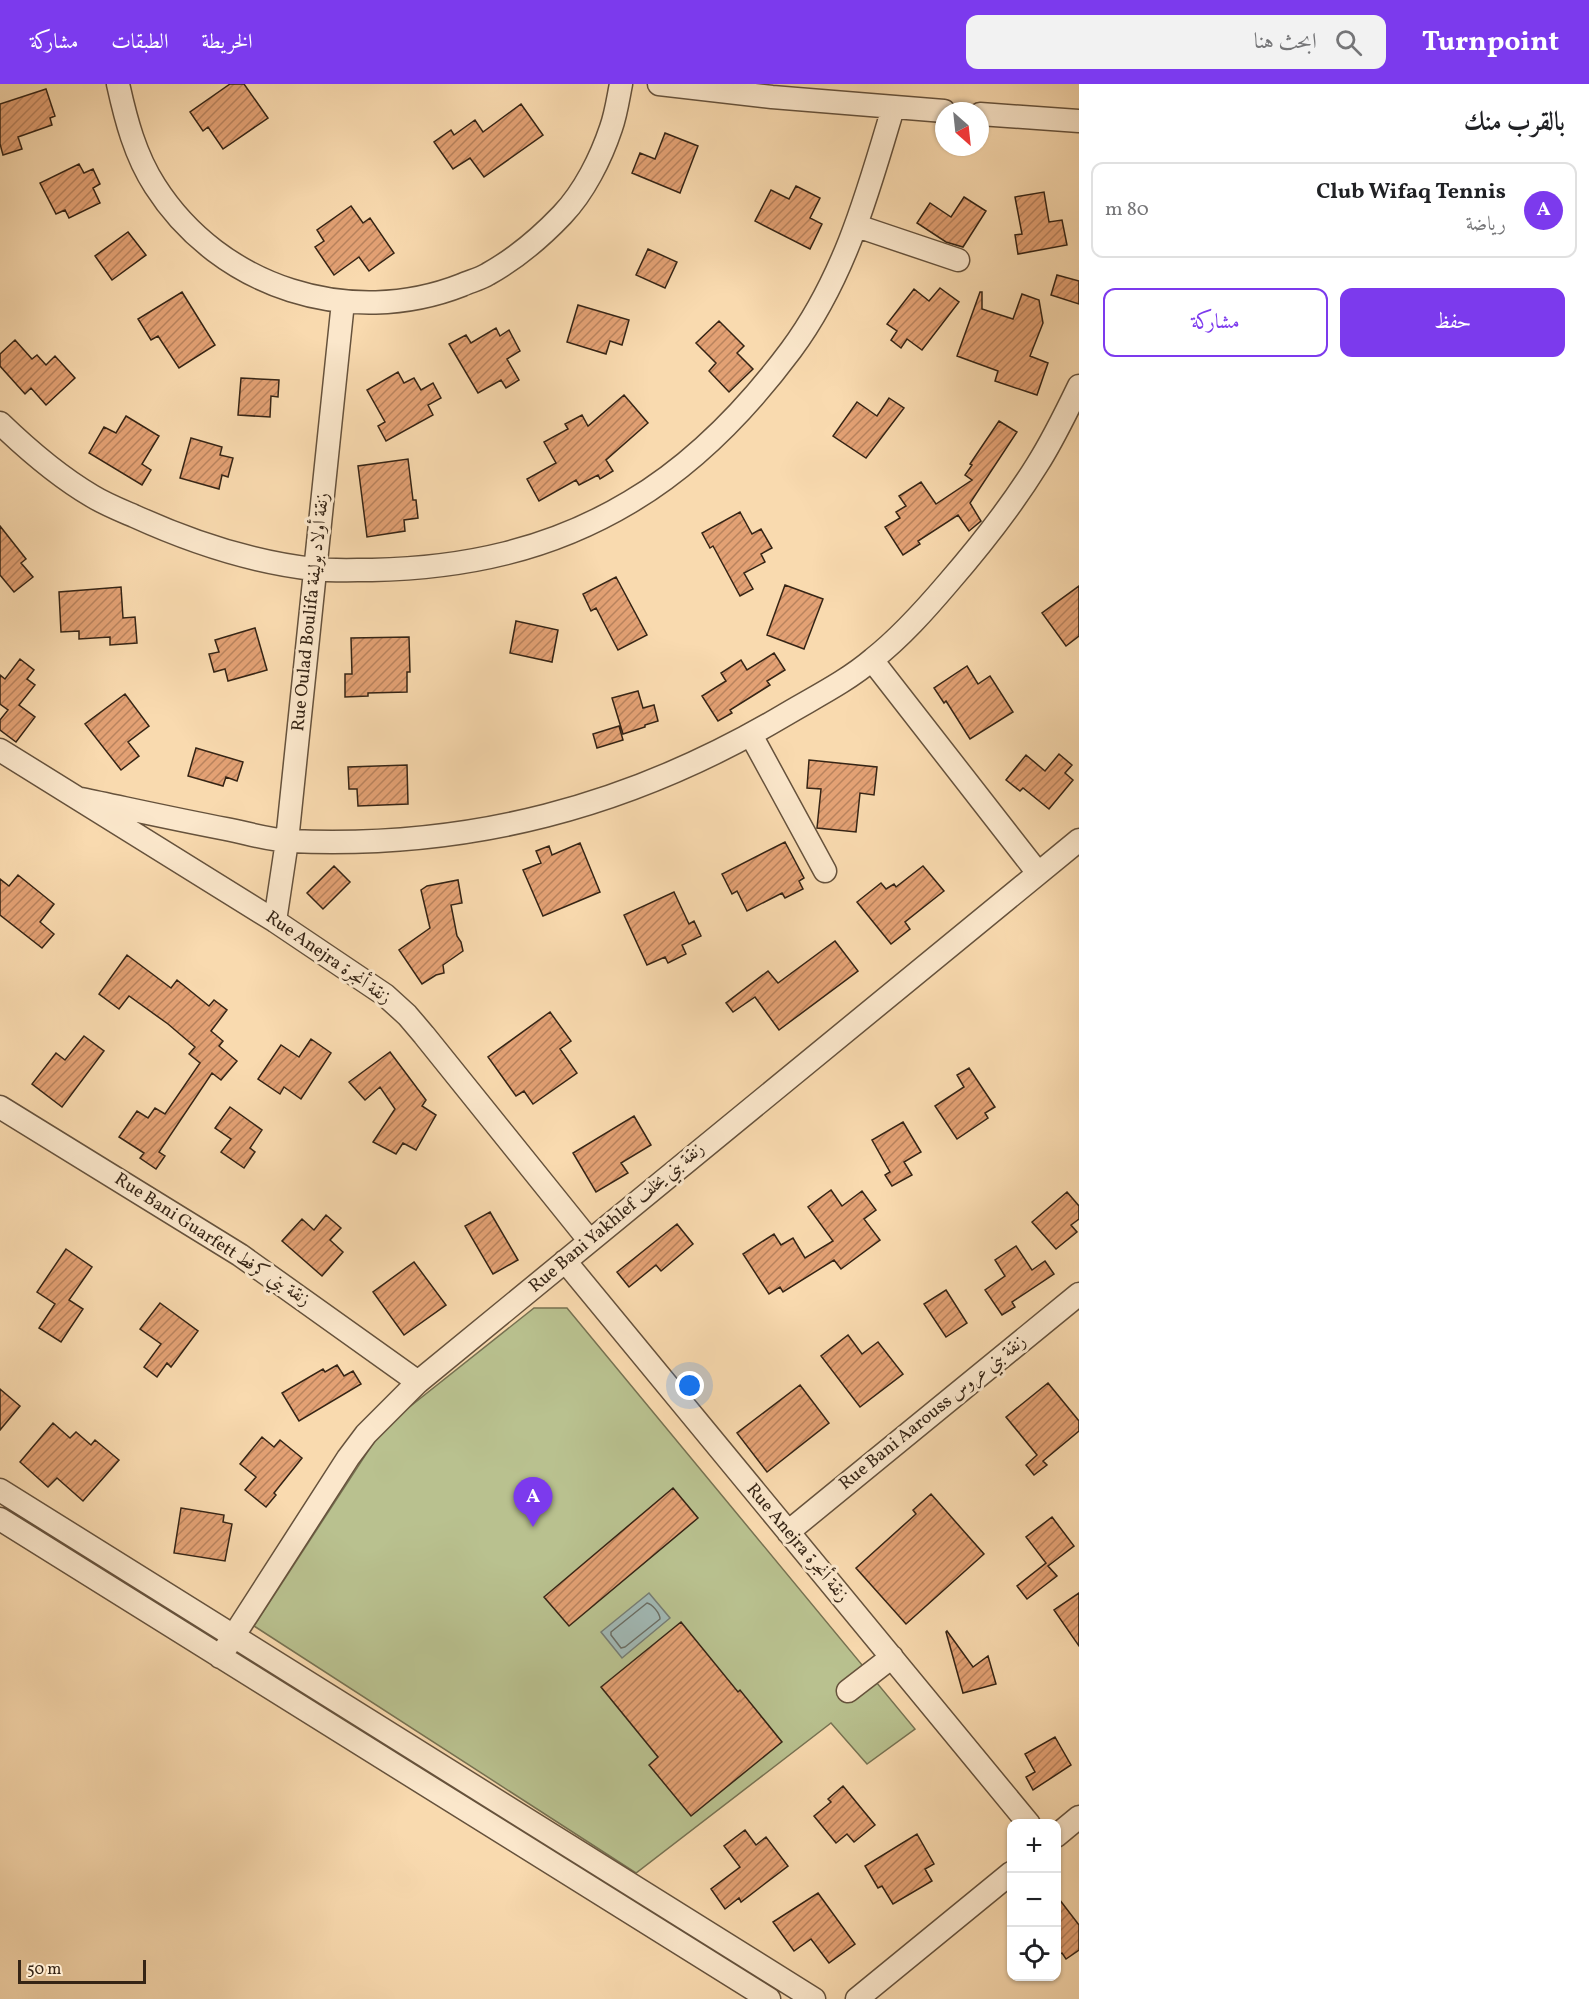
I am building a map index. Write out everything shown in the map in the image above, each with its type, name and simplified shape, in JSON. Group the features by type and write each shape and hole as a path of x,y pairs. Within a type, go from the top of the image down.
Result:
{"street":[{"path":"118,84 129,134 154,186 190,230 235,266 287,290 343,303 392,303 441,293 487,275 528,248 564,214 592,173 611,128 621,84"},
{"path":"659,84 772,97 935,110"},
{"path":"0,423 45,464 92,496 143,520 221,550 275,563 315,569 447,566 506,555 543,543 631,501 674,471 706,445 763,386 814,315 840,266 857,226 893,108"},
{"path":"989,115 1079,121"},
{"path":"857,226 958,260"},
{"name":"Rue Oulad Boulifa زنقة أولاد بوليفة","path":"275,921 287,841 343,303"},
{"path":"81,799 287,841 392,841 499,827 550,816 612,797 656,780 751,735 841,682 872,660 899,636 994,528 1037,466 1079,386"},
{"path":"872,660 1038,873"},
{"path":"751,735 825,871"},
{"name":"Rue Anejra زنقة أنجرة","path":"0,750 275,921 385,995 407,1015 589,1240"},
{"name":"Rue Bani Yakhlef زنقة بني يخلف","path":"220,1657 366,1434 418,1382 1079,840"},
{"name":"Rue Bani Guarfett زنقة بني كرفط","path":"0,1107 240,1255 418,1382"},
{"name":"Rue Anejra زنقة أنجرة","path":"565,1261 1025,1819"},
{"name":"Rue Bani Aarouss زنقة بني عروس","path":"788,1532 1079,1293"},
{"path":"0,1490 814,1999"},
{"path":"0,1519 769,1999"},
{"path":"848,1691 892,1658"},
{"path":"1061,1832 1079,1817"},
{"path":"857,1999 1007,1876"}],"green space":[{"path":"534,1308 567,1308 915,1729 867,1764 831,1723 636,1873 254,1626 383,1428"}],"water":[{"path":"649,1593 670,1618 622,1658 601,1632"}],"building":[{"path":"230,84 244,84 268,118 223,149 208,127 203,131 190,112"},
{"path":"46,89 55,116 50,118 52,125 18,137 22,149 3,155 0,144 0,104"},
{"path":"521,104 543,135 484,177 470,158 453,169 434,142 451,130 454,135 475,120 483,132"},
{"path":"665,133 698,146 680,193 632,173 640,153 655,159"},
{"path":"79,164 84,173 93,169 100,184 93,188 100,203 69,218 65,210 56,214 40,183"},
{"path":"796,186 820,198 810,218 822,224 810,249 755,221 771,190 789,199"},
{"path":"1044,192 1049,222 1062,220 1067,245 1018,254 1015,235 1022,234 1015,197"},
{"path":"964,197 986,211 963,247 946,242 917,223 930,203 951,217"},
{"path":"351,206 363,223 370,218 394,253 369,271 359,257 334,275 315,247 324,241 317,230"},
{"path":"128,232 146,255 112,280 95,256"},
{"path":"648,249 677,262 665,288 636,275"},
{"path":"1057,275 1079,281 1079,304 1051,295"},
{"path":"940,288 959,302 922,350 907,339 901,348 891,340 897,331 887,324 914,289 929,301"},
{"path":"182,292 215,345 179,368 158,336 151,340 138,319"},
{"path":"980,292 982,292 982,309 1013,319 1022,294 1039,300 1043,323 1030,356 1048,363 1037,395 995,381 998,371 957,356"},
{"path":"578,305 629,320 622,345 610,341 606,354 567,342"},
{"path":"719,321 744,346 737,353 753,369 729,392 709,371 716,363 696,343"},
{"path":"496,328 500,336 509,330 520,351 507,359 519,380 506,388 501,380 478,393 449,344 466,335 471,343"},
{"path":"15,340 32,359 37,355 46,365 55,356 75,378 46,405 31,388 25,394 0,366 0,354"},
{"path":"398,372 404,383 414,378 421,390 433,383 441,398 428,405 433,415 386,441 378,426 385,422 367,390"},
{"path":"241,378 279,380 278,397 271,396 270,417 238,415"},
{"path":"624,395 648,423 606,460 613,471 600,479 598,475 579,485 576,480 539,501 527,479 556,463 544,442 568,429 565,424 582,415 588,426"},
{"path":"889,398 904,408 866,458 833,436 857,402 877,416"},
{"path":"126,416 159,436 142,464 151,470 142,485 89,453 104,427 116,433"},
{"path":"999,421 1017,432 970,503 981,521 969,531 958,515 918,541 920,544 903,555 885,527 900,518 896,512 906,506 899,496 921,482 936,504 972,480 965,475 972,465 970,464"},
{"path":"191,438 222,447 220,455 233,458 228,477 222,475 219,489 180,478"},
{"path":"408,459 413,500 416,500 418,518 404,520 405,531 367,537 358,466"},
{"path":"740,512 752,534 761,529 772,548 761,554 765,562 744,573 753,589 740,596 713,546 710,548 702,533"},
{"path":"0,526 26,559 21,563 33,577 14,592 0,575"},
{"path":"616,577 647,635 618,650 596,608 591,611 583,594"},
{"path":"785,585 823,599 804,649 767,635"},
{"path":"1079,586 1079,636 1066,646 1042,613"},
{"path":"121,587 123,618 135,617 137,643 110,645 110,637 79,639 79,631 61,632 59,592"},
{"path":"516,621 558,630 552,662 510,653"},
{"path":"255,628 267,670 228,681 225,669 214,672 209,654 219,652 215,640"},
{"path":"409,637 410,672 407,672 407,692 368,693 368,696 345,697 345,674 352,674 351,638"},
{"path":"774,653 785,670 767,681 770,685 730,710 732,713 718,721 702,696 726,681 721,673 741,660 747,670"},
{"path":"20,659 34,670 27,679 35,685 19,705 35,717 16,742 0,730 0,720 8,710 0,704 0,675 5,679"},
{"path":"967,666 978,684 990,676 1013,712 970,739 946,701 944,703 934,688"},
{"path":"638,691 643,708 654,705 658,721 623,734 612,698"},
{"path":"125,694 149,726 128,742 139,756 121,770 85,724"},
{"path":"619,726 623,740 597,748 593,734"},
{"path":"196,748 243,762 237,781 226,777 223,786 188,776"},
{"path":"1059,754 1072,765 1065,773 1073,780 1049,809 1023,788 1020,791 1006,780 1026,755 1045,771"},
{"path":"809,760 877,767 874,795 860,793 856,832 817,828 821,789 807,788"},
{"path":"407,765 408,804 358,806 357,789 349,789 348,767"},
{"path":"785,842 804,878 799,881 803,889 785,898 782,893 747,911 737,891 732,894 722,874"},
{"path":"580,843 600,892 543,916 523,870 541,863 536,851 549,846 552,855"},
{"path":"334,866 350,882 323,909 307,893"},
{"path":"923,866 944,891 905,922 910,929 891,944 857,902 881,883 886,889 894,884 896,887"},
{"path":"18,875 54,904 40,922 54,934 42,948 0,915 0,879 9,886"},
{"path":"458,880 462,903 451,905 457,936 463,951 443,965 444,973 422,984 399,950 430,928 421,890 427,886"},
{"path":"674,892 689,924 694,921 701,936 682,945 686,954 668,963 665,957 647,965 624,915"},
{"path":"835,941 858,971 779,1030 755,997 733,1012 726,1003 768,971 778,983"},
{"path":"127,955 171,988 177,980 209,1006 214,1000 227,1010 211,1031 223,1041 219,1046 237,1061 221,1080 212,1073 159,1152 165,1156 156,1169 140,1158 144,1153 119,1137 137,1111 148,1118 155,1108 165,1114 200,1063 189,1054 195,1047 129,996 119,1009 99,994"},
{"path":"550,1012 571,1041 560,1049 577,1073 533,1104 524,1091 516,1096 488,1057"},
{"path":"84,1036 104,1051 62,1107 32,1084 56,1053 65,1060"},
{"path":"311,1039 331,1053 301,1099 284,1087 280,1094 258,1079 281,1045 299,1057"},
{"path":"390,1052 426,1100 422,1106 436,1115 416,1150 403,1143 396,1154 373,1142 395,1109 380,1087 365,1100 349,1082"},
{"path":"969,1068 995,1107 985,1113 988,1118 957,1139 935,1106 964,1087 957,1075"},
{"path":"230,1107 262,1130 250,1148 255,1152 244,1168 221,1152 231,1139 215,1128"},
{"path":"634,1116 651,1145 621,1163 628,1173 596,1192 573,1153"},
{"path":"903,1122 921,1152 904,1162 912,1175 892,1186 885,1175 890,1172 872,1140"},
{"path":"831,1190 842,1206 862,1191 876,1210 864,1219 880,1240 841,1269 834,1260 783,1292 780,1287 769,1294 743,1254 774,1234 781,1245 793,1238 805,1258 833,1241 808,1207"},
{"path":"1067,1192 1079,1206 1079,1219 1071,1225 1077,1232 1056,1249 1032,1222"},
{"path":"490,1212 518,1260 493,1274 465,1226"},
{"path":"326,1215 341,1228 330,1240 343,1252 322,1276 282,1241 302,1219 314,1230"},
{"path":"677,1224 693,1244 661,1271 656,1265 629,1287 617,1272"},
{"path":"1016,1246 1032,1270 1045,1261 1054,1274 1012,1302 1015,1307 1002,1315 985,1290 1005,1276 995,1260"},
{"path":"66,1249 92,1267 69,1300 83,1309 61,1342 39,1328 55,1304 37,1292"},
{"path":"414,1262 446,1305 404,1335 373,1292"},
{"path":"946,1290 967,1323 946,1337 924,1304"},
{"path":"160,1303 198,1331 171,1367 167,1363 157,1377 144,1367 161,1344 140,1329"},
{"path":"848,1335 862,1354 878,1342 903,1374 860,1407 821,1356"},
{"path":"337,1365 344,1376 353,1371 361,1384 299,1421 282,1393 323,1369 325,1372"},
{"path":"1048,1383 1079,1421 1079,1431 1043,1461 1047,1465 1034,1475 1026,1465 1037,1455 1006,1417"},
{"path":"800,1385 829,1423 767,1472 737,1433"},
{"path":"0,1389 20,1406 0,1430"},
{"path":"53,1423 70,1438 76,1432 91,1445 95,1440 119,1460 83,1501 57,1478 48,1487 20,1462"},
{"path":"262,1437 274,1447 280,1440 302,1458 274,1493 276,1495 266,1507 245,1490 256,1477 240,1464"},
{"path":"673,1488 698,1518 569,1626 544,1597"},
{"path":"931,1494 984,1554 906,1624 856,1568 916,1514 913,1510"},
{"path":"181,1508 224,1515 223,1522 232,1524 225,1561 174,1553"},
{"path":"1052,1517 1074,1546 1048,1566 1057,1576 1027,1599 1017,1586 1046,1563 1026,1537"},
{"path":"1079,1593 1079,1646 1054,1610"},
{"path":"681,1622 782,1742 691,1816 649,1765 658,1757 601,1687"},
{"path":"947,1631 973,1667 988,1656 996,1684 963,1693"},
{"path":"1055,1737 1071,1765 1033,1790 1026,1777 1035,1772 1025,1754"},
{"path":"843,1786 875,1825 854,1842 847,1834 836,1843 814,1816 831,1802 828,1799"},
{"path":"745,1830 756,1845 766,1837 788,1866 741,1902 739,1898 725,1909 711,1889 740,1867 724,1846"},
{"path":"917,1834 934,1864 925,1869 932,1881 893,1904 882,1886 878,1888 865,1866"},
{"path":"818,1893 855,1944 829,1963 811,1939 794,1951 773,1922"},
{"path":"1061,1902 1079,1925 1079,1950 1066,1959 1062,1953"}],"place":[{"name":"Club Wifaq Tennis","path":"533,1527"}]}
